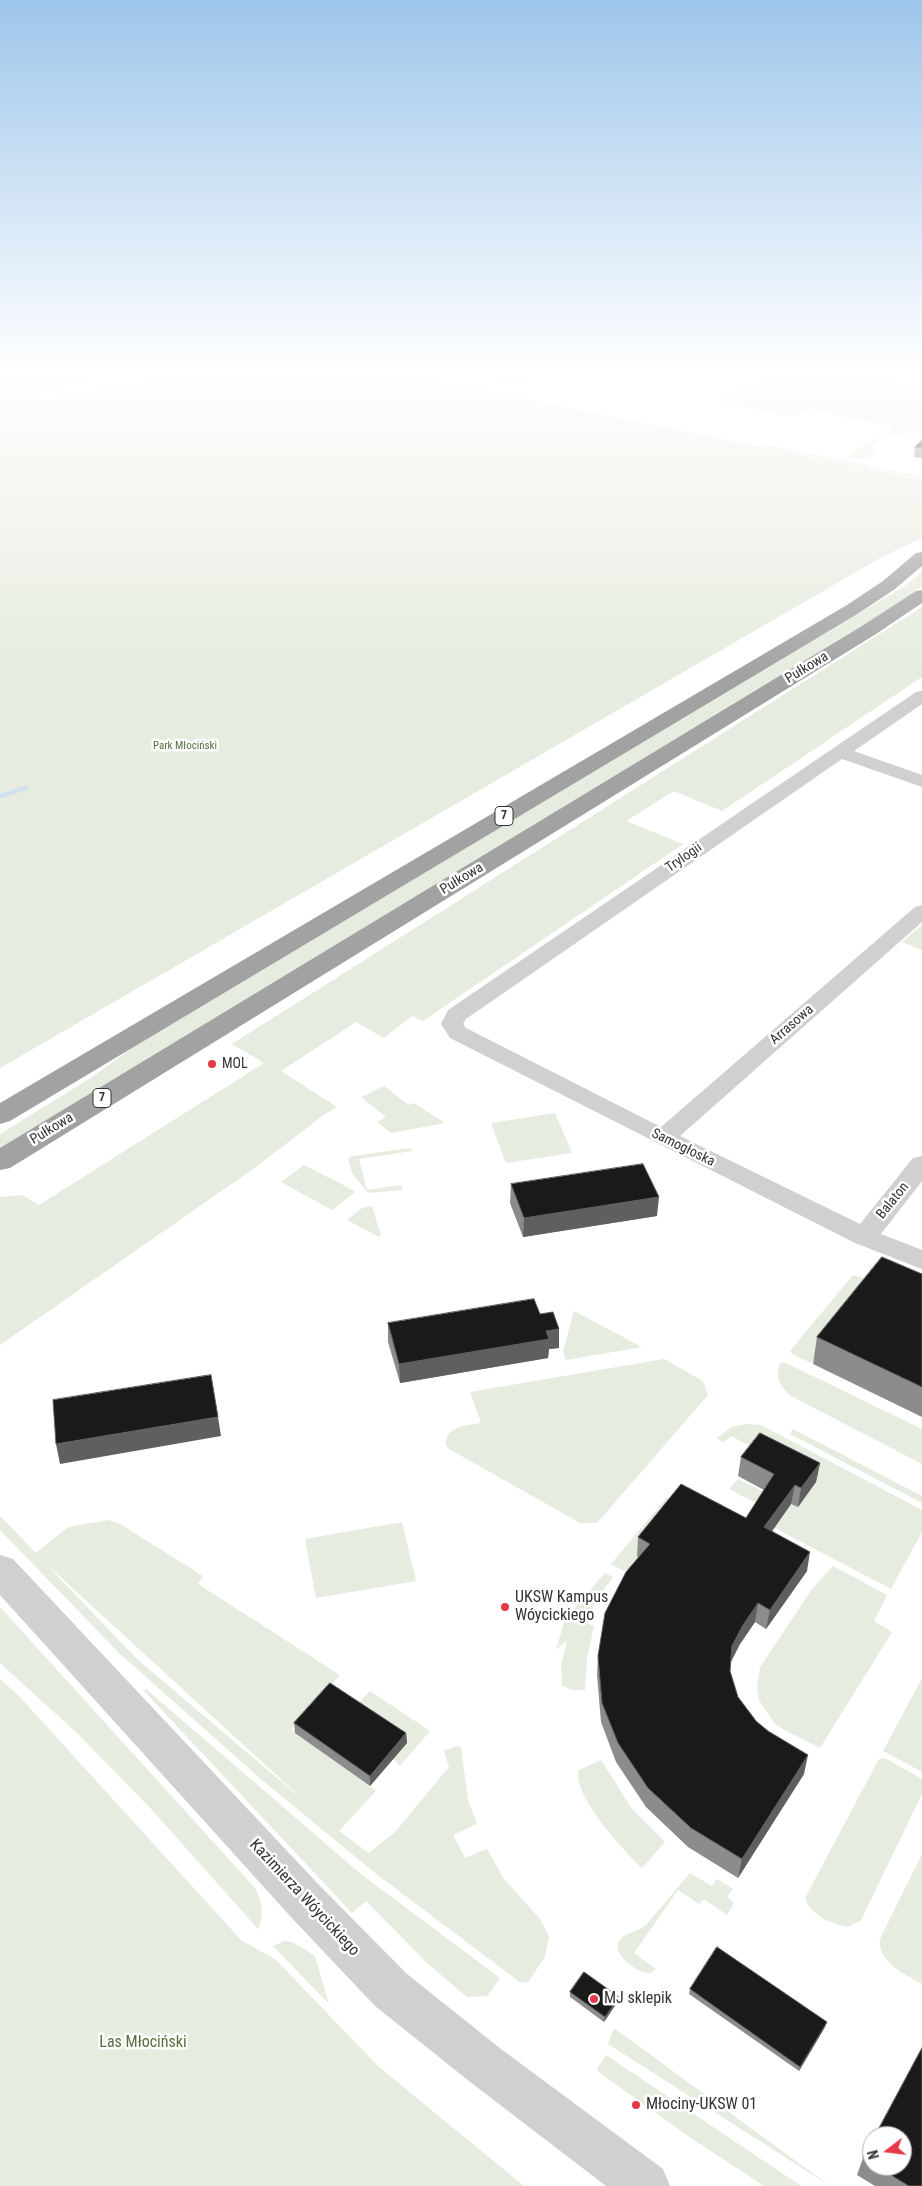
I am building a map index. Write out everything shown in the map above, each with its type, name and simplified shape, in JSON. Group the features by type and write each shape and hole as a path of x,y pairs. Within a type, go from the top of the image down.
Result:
{"highway":[{"name":"Pułkowa","path":"0,1115 853,609 889,585 922,557"},
{"name":"Pułkowa","path":"0,1161 869,630 922,595"}],"street":[{"name":"Trylogii","path":"452,1024 456,1015 922,696"},
{"path":"839,752 922,781"},
{"name":"Arrasowa","path":"663,1138 922,911"},
{"name":"Samogłoska","path":"452,1024 458,1033 663,1138 864,1237 922,1260"},
{"name":"Balaton","path":"864,1237 922,1164"},
{"name":"Kazimierza Wóycickiego","path":"0,1570 305,1901 391,1990 485,2065 646,2186"}],"green space":[{"name":"Park Młociński","path":"0,471 878,471 922,480 922,538 882,557 0,1068"},
{"path":"883,471 893,471 922,477 922,479"},
{"path":"922,572 922,586 886,613 0,1150 0,1134 89,1079 138,1044 903,587"},
{"path":"922,607 922,677 722,811 674,791 626,821 683,844 423,1021 412,1016 384,1038 356,1022 281,1071 337,1107 253,1169 0,1345 0,1197 22,1195 39,1205 264,1063 232,1044"},
{"path":"922,925 922,950 902,942"},
{"path":"384,1086 409,1105 414,1103 445,1123 391,1133 377,1122 386,1117 361,1097"},
{"path":"555,1113 572,1153 506,1163 491,1123"},
{"path":"411,1148 412,1151 359,1159 367,1190 401,1185 403,1190 368,1193 352,1173 348,1158 352,1156"},
{"path":"304,1165 355,1192 332,1210 281,1182"},
{"path":"372,1206 381,1236 377,1236 347,1220 362,1208"},
{"path":"853,1275 875,1282 811,1363 792,1354 790,1351"},
{"path":"574,1311 642,1347 566,1360 563,1351"},
{"path":"664,1359 703,1381 708,1395 597,1523 580,1523 449,1449 446,1445 447,1438 453,1430 481,1423 470,1392"},
{"path":"780,1363 786,1363 922,1429 922,1464 791,1396 784,1389 778,1377"},
{"path":"747,1424 761,1425 922,1510 922,1532 891,1589 773,1527 790,1503 798,1507 817,1481 731,1436 723,1443 717,1438 731,1427"},
{"path":"793,1429 922,1496 922,1503 790,1434"},
{"path":"738,1479 770,1495 762,1506 729,1489"},
{"path":"667,1497 679,1503 637,1556 647,1562 624,1571 611,1564"},
{"path":"0,1516 36,1553 68,1527 109,1520 120,1524 203,1576 198,1584 340,1675 291,1729 376,1791 339,1831 369,1853 395,1832 449,1767 444,1751 456,1746 461,1747 468,1800 477,1824 453,1835 465,1858 487,1849 504,1879 540,1919 549,1937 545,1957 528,1982 521,1983 375,1873 262,1780 119,1653 0,1530","holes":["44,1562 296,1793 138,1660"]},
{"path":"402,1522 416,1581 316,1598 305,1539"},
{"path":"833,1566 887,1595 874,1621 892,1632 820,1748 774,1723 759,1700 757,1688 760,1667 812,1589"},
{"path":"605,1573 613,1577 596,1601 586,1623 594,1626 587,1659 585,1690 571,1690 562,1685 561,1666 567,1640 556,1650 565,1619"},
{"path":"0,1607 255,1888 262,1909 258,1929 152,1810 78,1734 0,1663"},
{"path":"922,1678 922,1772 883,1751"},
{"name":"Las Młociński","path":"0,1679 18,1695 241,1940 276,1960 379,2067 524,2186 0,2186"},
{"path":"146,1689 362,1875 500,1978 487,1996 467,1997 427,1963 366,1901 352,1913 144,1691"},
{"path":"370,1691 430,1731 400,1766 393,1759 406,1743 354,1708"},
{"path":"885,1758 922,1779 922,1794 861,1920 848,1927 842,1926 822,1918 812,1909 805,1898 879,1759"},
{"path":"601,1760 632,1809 665,1842 642,1868 612,1836 583,1793 579,1780 579,1770"},
{"path":"922,1854 922,1984 887,1961 880,1947 880,1939"},
{"path":"690,1873 712,1886 717,1879 733,1889 727,1897 734,1903 727,1915 704,1899 699,1904 678,1890 634,1953 656,1969 651,1973 640,1971 622,1957 617,1946 619,1941 624,1936 646,1925"},
{"path":"284,1941 292,1942 315,1956 329,2004 273,1946"},
{"path":"614,2028 830,2186 608,2044"},
{"path":"606,2055 801,2186 764,2186 691,2138 600,2073 597,2069"}],"building":[{"path":"643,1164 659,1197 524,1218 511,1184"},
{"path":"882,1257 922,1274 922,1387 817,1337"},
{"path":"534,1299 540,1314 553,1312 559,1329 546,1331 549,1339 399,1364 388,1323"},
{"path":"211,1375 218,1417 56,1444 53,1400"},
{"path":"760,1433 820,1463 801,1488 795,1485 764,1527 810,1552 770,1610 758,1603 743,1625 732,1646 730,1671 738,1697 756,1721 768,1731 808,1755 742,1859 691,1828 648,1788 618,1743 602,1703 598,1656 605,1613 626,1572 650,1544 638,1537 681,1484 746,1518 774,1474 741,1457"},
{"path":"330,1683 406,1733 370,1776 294,1723"},
{"path":"717,1947 827,2022 800,2067 690,1989"},
{"name":"MJ sklepik","path":"584,1972 619,1997 605,2017 570,1992"},
{"path":"922,2048 922,2186 909,2186 892,2176 912,2176 912,2126 880,2126"}],"waterway":[{"path":"0,796 26,788"}],"place":[{"name":"MOL","path":"212,1064"},
{"name":"UKSW Kampus Wóycickiego","path":"505,1607"},
{"name":"MJ sklepik","path":"594,1999"},
{"name":"Młociny-UKSW 01","path":"636,2105"}]}
